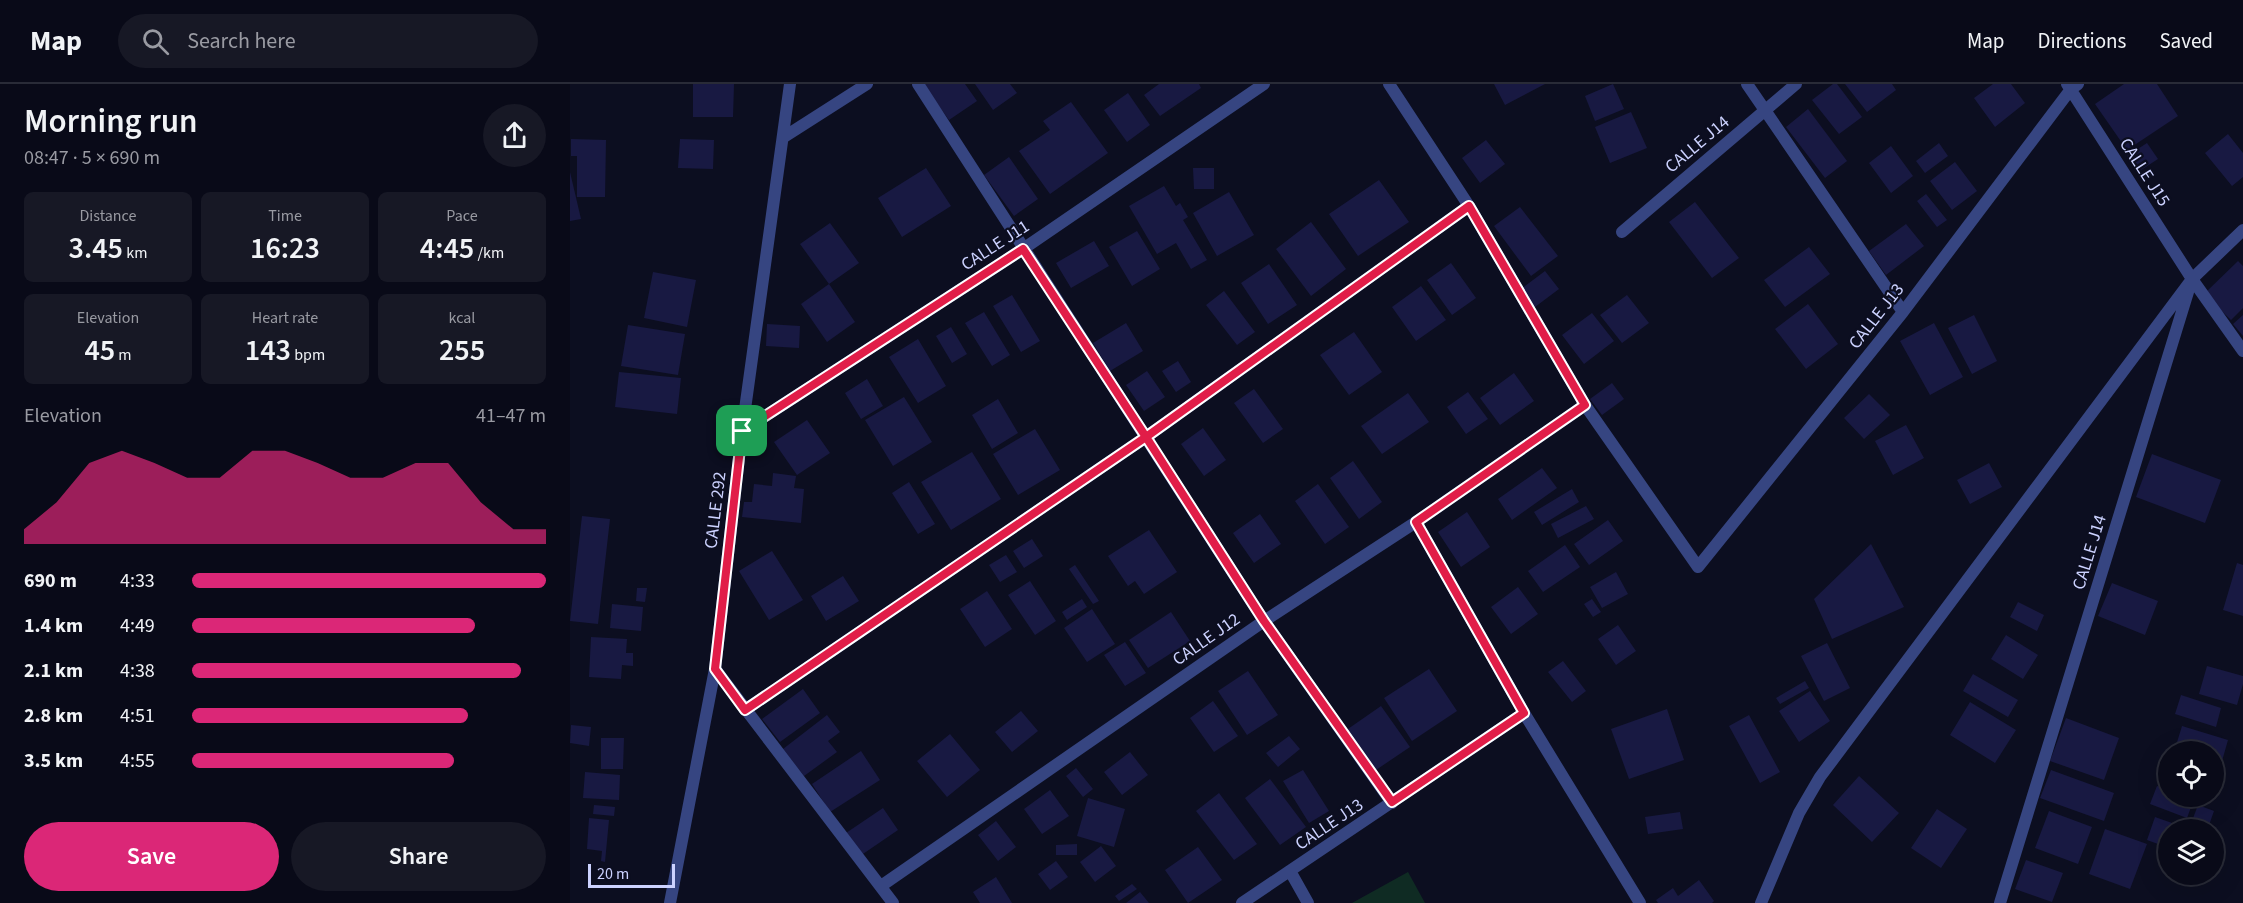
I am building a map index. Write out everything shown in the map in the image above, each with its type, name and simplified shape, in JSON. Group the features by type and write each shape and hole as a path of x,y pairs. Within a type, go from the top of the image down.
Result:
{"street":[{"name":"CALLE 292","path":"670,903 715,669 742,431 790,84"},
{"path":"784,137 867,84"},
{"path":"918,84 1264,621 1392,802"},
{"name":"CALLE J11","path":"742,431 1023,249 1264,84"},
{"path":"1389,84 1469,206 1585,405"},
{"path":"1747,84 1903,312"},
{"name":"CALLE J14","path":"1622,232 1796,84"},
{"name":"CALLE J15","path":"2072,86 2192,279 2243,351"},
{"name":"CALLE J13","path":"1585,405 1698,567 1903,312 2072,86"},
{"path":"745,710 1146,437 1469,206"},
{"name":"CALLE J14","path":"2000,903 2192,279 2243,230"},
{"path":"1761,903 1799,813 1820,777 2192,279"},
{"name":"CALLE J12","path":"881,886 1264,621 1416,522 1585,405"},
{"path":"1416,522 1524,713 1640,903"},
{"path":"715,669 893,903"},
{"name":"CALLE J13","path":"1242,903 1524,713"},
{"path":"1290,872 1308,903"}],"green space":[{"path":"1408,872 1425,903 1352,903"}],"building":[{"path":"693,84 734,84 733,117 693,117"},
{"path":"923,84 965,84 977,101 949,120"},
{"path":"975,84 1010,84 1017,93 993,110"},
{"path":"1159,84 1199,84 1201,88 1160,116 1144,95"},
{"path":"1494,84 1545,84 1505,105"},
{"path":"1613,84 1624,109 1595,121 1585,96"},
{"path":"1833,84 1837,84 1862,117 1839,134 1812,100"},
{"path":"1845,84 1892,84 1896,90 1867,112"},
{"path":"1993,84 2011,84 2025,103 1995,127 1974,98"},
{"path":"2124,84 2157,84 2178,116 2127,150 2095,104"},
{"path":"1128,93 1150,125 1127,142 1104,110"},
{"path":"1071,102 1108,153 1050,194 1019,151 1050,130 1043,121"},
{"path":"1808,109 1847,161 1825,178 1786,127"},
{"path":"1631,112 1647,148 1610,163 1595,127"},
{"path":"2228,134 2243,153 2243,177 2232,186 2205,153"},
{"path":"571,139 606,140 605,197 577,197 577,156 571,156"},
{"path":"680,139 714,140 713,169 678,168"},
{"path":"1486,140 1505,164 1480,183 1462,158"},
{"path":"1939,143 1948,156 1925,173 1916,161"},
{"path":"2147,143 2158,159 2138,172 2127,156"},
{"path":"1891,146 1913,176 1891,193 1869,163"},
{"path":"1009,157 1038,199 1014,216 984,175"},
{"path":"1955,162 1977,191 1952,210 1930,181"},
{"path":"926,168 951,206 902,237 878,198"},
{"path":"1193,168 1214,168 1214,189 1194,189"},
{"path":"570,172 581,219 570,221"},
{"path":"1379,180 1409,222 1358,256 1329,214"},
{"path":"1164,186 1176,206 1180,203 1188,217 1183,220 1207,260 1191,269 1176,243 1157,254 1129,206"},
{"path":"1229,192 1254,235 1217,256 1193,213"},
{"path":"1926,194 1947,220 1937,227 1917,201"},
{"path":"1695,202 1739,258 1712,278 1669,222"},
{"path":"1520,207 1558,256 1531,276 1494,226"},
{"path":"1311,222 1346,269 1311,296 1276,249"},
{"path":"830,223 859,263 829,284 800,244"},
{"path":"1906,224 1924,246 1886,275 1869,251"},
{"path":"1137,231 1160,269 1132,286 1109,247"},
{"path":"1094,241 1109,266 1071,288 1056,263"},
{"path":"1809,247 1830,274 1785,307 1764,280"},
{"path":"2238,261 2243,266 2243,308 2231,320 2204,294"},
{"path":"1451,263 1476,298 1452,315 1427,280"},
{"path":"1269,264 1297,305 1268,324 1241,283"},
{"path":"1545,271 1559,289 1535,307 1521,289"},
{"path":"653,272 696,280 687,327 644,318"},
{"path":"829,284 855,322 827,342 801,304"},
{"path":"1421,286 1446,320 1416,341 1392,307"},
{"path":"1224,291 1255,332 1237,345 1206,305"},
{"path":"1012,295 1040,341 1021,352 993,306"},
{"path":"1627,295 1649,323 1622,343 1600,315"},
{"path":"1808,304 1838,344 1806,369 1775,329"},
{"path":"984,312 1010,355 992,366 965,323"},
{"path":"1592,313 1614,341 1584,364 1562,335"},
{"path":"1974,315 1997,361 1972,374 1948,328"},
{"path":"2243,315 2243,336 2233,324"},
{"path":"1126,323 1143,351 1110,371 1093,343"},
{"path":"1934,323 1963,377 1930,395 1900,341"},
{"path":"767,324 800,326 799,348 766,346"},
{"path":"628,325 685,334 678,375 621,366"},
{"path":"951,327 967,354 952,363 936,336"},
{"path":"1354,332 1382,372 1349,395 1320,355"},
{"path":"918,339 946,386 918,403 889,357"},
{"path":"1178,361 1191,382 1176,392 1162,371"},
{"path":"1147,371 1165,397 1144,411 1126,385"},
{"path":"619,372 681,378 677,414 615,407"},
{"path":"1514,373 1534,401 1500,425 1480,398"},
{"path":"867,379 883,406 861,419 845,393"},
{"path":"1612,383 1624,399 1602,415 1590,399"},
{"path":"1254,389 1283,429 1263,443 1234,403"},
{"path":"1468,392 1488,419 1466,434 1447,407"},
{"path":"1408,393 1429,422 1382,454 1361,426"},
{"path":"1869,394 1890,415 1864,439 1844,418"},
{"path":"904,397 932,442 893,466 865,420"},
{"path":"998,399 1018,433 992,449 972,415"},
{"path":"807,420 830,453 797,475 774,442"},
{"path":"1906,425 1924,458 1893,475 1875,441"},
{"path":"1203,428 1226,460 1204,476 1181,444"},
{"path":"1035,429 1060,470 1018,495 993,454"},
{"path":"972,452 1001,499 951,530 921,482"},
{"path":"2152,454 2221,480 2205,523 2136,497"},
{"path":"1353,461 1382,502 1359,519 1330,478"},
{"path":"1989,463 2002,487 1970,504 1957,480"},
{"path":"1542,468 1557,488 1512,520 1498,499"},
{"path":"773,473 796,476 794,488 804,489 801,523 742,517 744,502 752,502 754,484 772,486"},
{"path":"909,482 935,524 918,534 892,493"},
{"path":"1318,484 1349,527 1325,544 1295,501"},
{"path":"1572,489 1579,502 1542,525 1534,512"},
{"path":"1586,506 1594,519 1558,538 1551,524"},
{"path":"1467,512 1490,547 1461,567 1438,532"},
{"path":"1260,514 1281,544 1254,563 1233,533"},
{"path":"582,516 610,519 598,624 570,621"},
{"path":"1608,520 1623,541 1589,565 1574,544"},
{"path":"1149,530 1177,572 1144,594 1135,581 1128,586 1108,556"},
{"path":"1032,539 1043,556 1024,568 1013,551"},
{"path":"1871,544 1904,607 1832,639 1814,599"},
{"path":"1565,545 1580,567 1543,592 1528,571"},
{"path":"772,551 803,600 769,620 739,571"},
{"path":"1006,555 1017,572 1000,582 989,565"},
{"path":"2237,563 2243,565 2243,616 2223,610"},
{"path":"1075,565 1099,601 1093,604 1069,569"},
{"path":"1616,572 1628,594 1602,608 1590,587"},
{"path":"843,576 859,601 826,621 811,596"},
{"path":"1030,581 1056,621 1035,635 1008,595"},
{"path":"2112,583 2158,601 2145,635 2098,616"},
{"path":"1518,587 1538,614 1511,634 1491,607"},
{"path":"637,588 647,588 645,602 636,601"},
{"path":"987,591 1012,629 985,647 960,609"},
{"path":"1082,599 1087,607 1067,620 1062,612"},
{"path":"1592,599 1601,612 1593,617 1584,604"},
{"path":"2018,602 2044,615 2037,631 2010,617"},
{"path":"612,604 643,607 641,631 610,628"},
{"path":"1092,609 1115,644 1087,662 1064,628"},
{"path":"1171,612 1190,641 1148,668 1129,640"},
{"path":"1618,625 1636,651 1616,665 1598,639"},
{"path":"2006,635 2038,655 2023,679 1991,659"},
{"path":"591,637 627,639 626,653 633,653 633,666 622,665 621,679 589,677"},
{"path":"1125,642 1146,673 1125,686 1104,655"},
{"path":"1827,643 1850,688 1824,701 1801,656"},
{"path":"1563,661 1586,691 1572,702 1548,672"},
{"path":"2207,666 2243,676 2237,705 2199,694"},
{"path":"1429,669 1457,711 1412,741 1384,698"},
{"path":"1248,671 1278,715 1247,735 1218,691"},
{"path":"1973,674 2018,700 2008,717 1963,691"},
{"path":"1805,681 1809,688 1780,704 1776,698"},
{"path":"803,689 820,713 780,742 762,719"},
{"path":"1810,691 1830,721 1799,742 1779,711"},
{"path":"2181,695 2221,708 2216,727 2175,714"},
{"path":"1213,701 1238,736 1214,752 1190,718"},
{"path":"1970,702 2016,730 1995,763 1950,735"},
{"path":"1381,706 1410,747 1373,772 1345,731"},
{"path":"1667,709 1684,760 1629,779 1611,729"},
{"path":"1021,711 1038,731 1012,752 995,732"},
{"path":"827,715 840,732 828,741 837,752 804,776 783,749"},
{"path":"1749,715 1780,772 1760,783 1729,726"},
{"path":"2066,718 2119,738 2104,780 2050,761"},
{"path":"571,725 591,727 589,746 570,743"},
{"path":"2182,726 2228,740 2224,754 2224,741 2177,741"},
{"path":"950,734 980,770 947,797 917,761"},
{"path":"1289,736 1300,749 1278,767 1266,753"},
{"path":"601,738 624,738 623,769 601,769"},
{"path":"861,751 880,780 830,812 812,784"},
{"path":"1130,752 1148,775 1122,795 1104,772"},
{"path":"1076,768 1093,789 1083,797 1066,776"},
{"path":"1303,770 1329,811 1309,823 1283,781"},
{"path":"2051,770 2114,793 2104,821 2040,798"},
{"path":"585,772 620,775 619,800 583,798"},
{"path":"1859,776 1899,813 1872,842 1833,805"},
{"path":"1270,779 1306,827 1280,845 1245,798"},
{"path":"2157,786 2158,807 2191,807 2187,818 2150,804"},
{"path":"1050,790 1069,816 1042,834 1024,809"},
{"path":"1219,793 1257,844 1234,860 1196,811"},
{"path":"1088,798 1125,809 1114,847 1077,836"},
{"path":"594,805 615,807 614,816 593,814"},
{"path":"2197,807 2214,811 2211,819 2193,819"},
{"path":"883,808 898,830 860,856 846,833"},
{"path":"1937,809 1967,829 1941,868 1911,848"},
{"path":"2049,811 2092,827 2078,864 2035,848"},
{"path":"1680,812 1683,829 1648,834 1645,817"},
{"path":"2155,817 2161,819 2158,819 2158,844 2147,840"},
{"path":"589,818 609,820 605,862 601,861 602,851 587,849"},
{"path":"996,821 1016,847 998,861 978,835"},
{"path":"2105,829 2147,844 2130,889 2089,874"},
{"path":"1077,844 1077,855 1056,855 1056,845"},
{"path":"1101,846 1116,866 1095,882 1080,862"},
{"path":"1198,847 1222,880 1188,903 1165,870"},
{"path":"2026,860 2063,873 2052,902 2015,889"},
{"path":"1056,861 1068,877 1050,890 1038,874"},
{"path":"996,877 1012,903 980,903 973,892"},
{"path":"1699,880 1714,901 1712,903 1658,903 1656,900 1673,888 1678,896"},
{"path":"1132,884 1137,889 1119,901 1115,896"},
{"path":"1140,892 1149,903 1126,903"}],"route":[{"path":"742,431 715,669 745,710 1146,437 1264,621 1392,802 1524,713 1416,522 1585,405 1469,206 1146,437 1023,249 742,431"}]}
